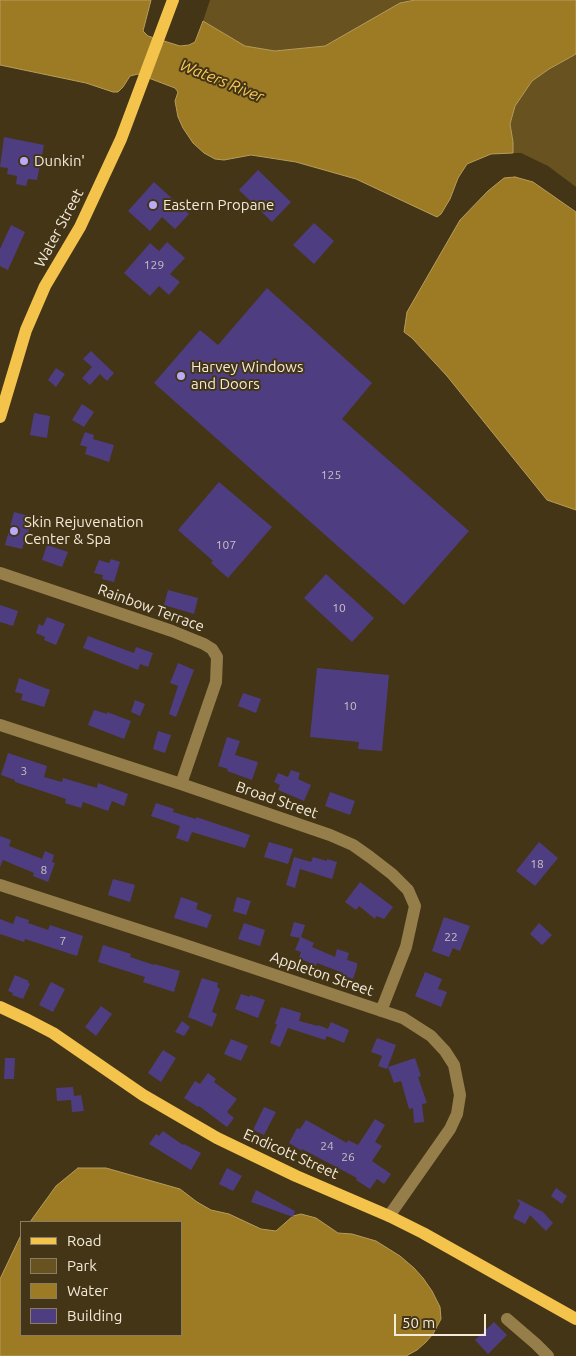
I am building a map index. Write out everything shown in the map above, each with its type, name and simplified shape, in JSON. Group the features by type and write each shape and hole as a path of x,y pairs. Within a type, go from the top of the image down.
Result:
{"main road":[{"name":"Water Street","path":"0,417 4,391 26,330 46,286 80,227 122,139 174,0"},
{"name":"Endicott Street","path":"0,1008 53,1033 143,1095 216,1138 296,1176 389,1216 576,1319"}],"street":[{"name":"Rainbow Terrace","path":"0,573 172,632 212,649 217,657 216,682 181,784"},
{"name":"Broad Street","path":"0,725 330,835 353,845 370,856 408,890 415,906 414,918 406,947 381,1011"},
{"name":"Appleton Street","path":"0,885 403,1018 430,1036 445,1051 454,1065 460,1096 457,1114 450,1129 389,1216"},
{"path":"507,1320 548,1356"}],"green space":[{"path":"210,0 415,0 400,3 325,46 275,51 245,46 203,21"},
{"path":"576,54 576,187 548,166 521,153 513,153 510,124 515,106 532,81"}],"water":[{"name":"Waters River","path":"0,0 151,0 143,31 148,36 180,46 189,45 195,42 203,21 245,46 275,51 325,46 400,3 415,0 576,0 576,54 532,81 515,106 510,124 513,153 491,154 467,164 458,178 450,199 437,217 356,179 296,162 251,155 224,160 215,159 204,153 193,143 183,128 178,117 175,101 178,92 175,88 138,74 130,76 118,92 113,92 86,83 0,65"},
{"path":"515,177 533,182 576,212 576,510 547,500 447,376 412,338 404,332 407,312 460,220 488,191 504,178"},
{"path":"78,1168 106,1168 180,1189 211,1210 229,1214 261,1229 276,1231 293,1216 301,1214 316,1218 338,1233 352,1234 376,1241 400,1256 414,1268 432,1291 440,1307 441,1319 426,1342 406,1356 0,1356 0,1279 20,1237 20,1336 182,1336 182,1221 31,1221 56,1186"}],"building":[{"path":"4,137 44,145 37,180 28,179 26,186 16,184 17,176 7,174 8,168 0,167"},
{"path":"258,170 291,202 272,222 239,190"},
{"path":"154,182 189,214 175,229 162,217 150,231 128,211"},
{"path":"314,223 334,241 314,264 293,245"},
{"path":"11,225 25,232 8,270 0,266 0,249"},
{"path":"167,242 185,258 170,274 180,282 169,295 159,286 150,296 124,273 150,243 159,251"},
{"path":"267,288 372,383 342,419 469,531 404,605 154,383 200,330 218,345"},
{"path":"91,351 114,373 107,381 100,374 90,385 82,378 92,367 83,359"},
{"path":"56,368 65,374 56,387 48,380"},
{"path":"82,404 94,412 84,427 72,420"},
{"path":"34,413 50,416 47,438 30,435"},
{"path":"85,432 94,435 93,439 114,445 109,462 85,454 87,447 80,445"},
{"path":"219,482 272,527 228,578 211,563 213,561 178,530"},
{"path":"14,512 33,517 22,549 5,545"},
{"path":"47,545 68,552 62,567 42,560"},
{"path":"111,559 120,562 114,582 102,579 103,575 94,573 99,560 109,563"},
{"path":"326,574 374,618 352,642 304,598"},
{"path":"168,590 198,598 194,614 164,605"},
{"path":"0,605 18,611 13,626 0,622"},
{"path":"47,617 65,624 56,645 44,640 45,637 36,633 39,624 43,626"},
{"path":"88,636 134,653 136,647 153,653 148,667 140,664 138,670 83,648"},
{"path":"178,663 194,670 176,717 169,714 178,686 170,683"},
{"path":"317,668 389,675 382,751 358,749 359,742 310,737"},
{"path":"19,678 50,690 44,707 21,700 23,694 15,692"},
{"path":"243,693 261,699 256,713 238,706"},
{"path":"135,700 145,704 140,716 131,712"},
{"path":"94,710 107,714 107,712 131,721 124,739 88,725"},
{"path":"158,731 171,735 165,753 153,749"},
{"path":"227,737 240,741 235,755 258,762 252,780 218,766"},
{"path":"8,753 47,766 44,777 62,782 63,778 97,788 98,783 128,794 124,806 112,801 108,811 83,802 81,808 65,803 66,799 15,782 15,780 1,775"},
{"path":"291,770 300,773 298,779 311,785 304,801 278,790 280,785 274,782 278,773 288,777"},
{"path":"330,792 355,801 350,815 325,806"},
{"path":"156,803 174,809 173,812 196,819 196,817 250,835 245,848 192,832 188,842 176,838 180,826 151,816"},
{"path":"0,836 11,840 9,846 42,859 45,851 54,855 52,862 55,863 48,882 33,876 34,873 3,860 0,867"},
{"path":"269,842 293,849 288,864 264,857"},
{"path":"539,842 558,858 535,886 516,871"},
{"path":"294,857 311,862 313,857 337,862 332,879 300,869 295,888 286,885"},
{"path":"113,879 135,885 130,902 108,895"},
{"path":"360,882 393,907 384,919 376,916 375,919 359,906 356,910 345,902"},
{"path":"181,897 198,903 196,909 212,915 207,928 174,918"},
{"path":"237,897 251,901 246,915 233,911"},
{"path":"16,916 29,920 28,923 48,930 50,925 83,936 77,956 25,939 24,942 0,934 0,919 13,924"},
{"path":"444,917 470,926 460,951 453,948 449,957 432,951"},
{"path":"294,922 305,925 301,937 314,943 312,947 335,957 337,949 349,953 347,960 357,963 353,979 342,975 343,973 317,963 316,966 299,958 301,952 295,950 300,938 290,936"},
{"path":"244,923 265,930 260,946 238,939"},
{"path":"539,923 552,935 542,945 530,934"},
{"path":"103,945 131,954 130,957 180,971 174,992 143,982 145,977 98,962"},
{"path":"425,972 442,979 438,989 447,992 441,1007 415,996"},
{"path":"15,975 29,981 28,983 30,984 23,999 12,995 13,993 8,991"},
{"path":"202,978 218,983 217,987 220,989 212,1012 217,1014 212,1027 188,1017"},
{"path":"51,982 65,989 53,1012 39,1005"},
{"path":"241,994 265,1000 258,1018 235,1009"},
{"path":"101,1006 112,1014 96,1036 85,1027"},
{"path":"281,1007 301,1013 299,1021 328,1029 331,1022 349,1030 344,1043 327,1036 325,1040 288,1028 280,1047 270,1043"},
{"path":"182,1021 190,1027 184,1036 175,1032"},
{"path":"377,1038 396,1045 387,1069 378,1066 382,1056 371,1052"},
{"path":"231,1039 248,1046 241,1061 224,1054"},
{"path":"163,1050 176,1058 161,1082 148,1073"},
{"path":"5,1058 15,1058 14,1079 4,1079"},
{"path":"415,1058 421,1076 418,1077 427,1103 422,1104 424,1122 414,1123 413,1108 409,1109 401,1081 394,1083 388,1067"},
{"path":"208,1073 216,1079 214,1082 237,1099 227,1112 234,1118 227,1127 199,1106 184,1098 195,1081 200,1084"},
{"path":"73,1087 74,1096 81,1095 84,1111 72,1112 71,1100 57,1101 56,1088"},
{"path":"264,1107 276,1112 264,1135 253,1130"},
{"path":"375,1119 385,1125 375,1142 382,1146 372,1161 391,1174 384,1184 377,1179 370,1189 356,1180 357,1178 289,1143 297,1128 300,1129 306,1120 347,1143 348,1140 358,1145"},
{"path":"163,1131 183,1145 201,1153 191,1170 149,1144 156,1134 159,1136"},
{"path":"227,1168 242,1176 233,1191 219,1184"},
{"path":"556,1188 567,1196 562,1204 551,1196"},
{"path":"256,1190 295,1211 293,1217 251,1202"},
{"path":"518,1199 543,1212 553,1223 546,1231 530,1215 525,1224 513,1218 520,1204"},
{"path":"494,1322 507,1335 488,1354 475,1340"}],"place":[{"name":"Dunkin'","path":"24,161"},
{"name":"Eastern Propane","path":"153,205"},
{"name":"Harvey Windows and Doors","path":"181,376"},
{"name":"Skin Rejuvenation Center & Spa","path":"14,531"}]}
